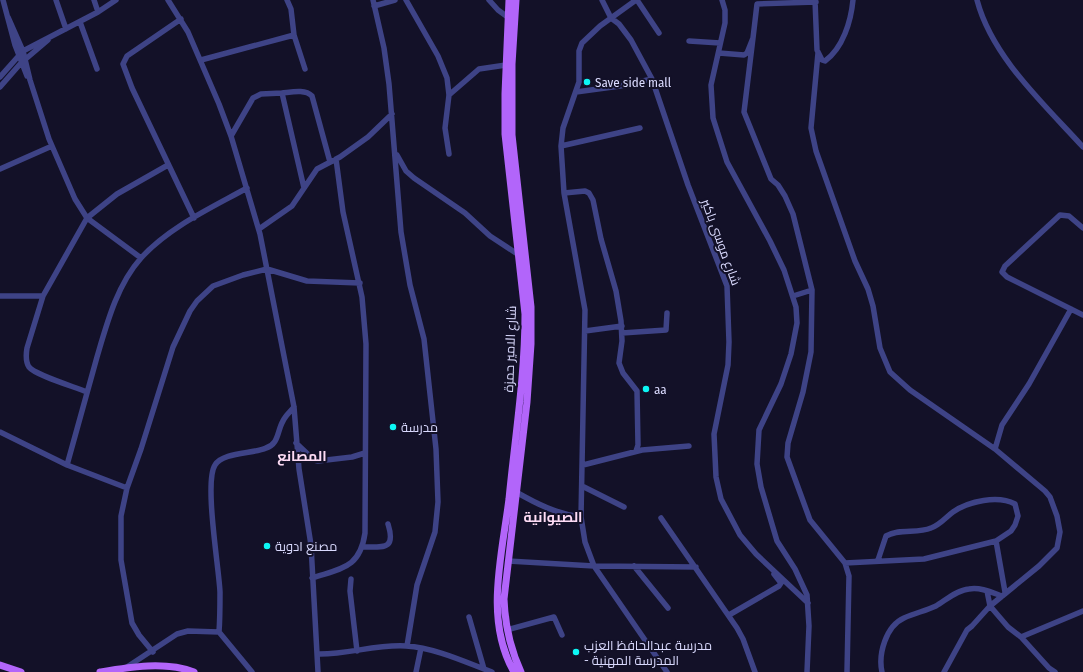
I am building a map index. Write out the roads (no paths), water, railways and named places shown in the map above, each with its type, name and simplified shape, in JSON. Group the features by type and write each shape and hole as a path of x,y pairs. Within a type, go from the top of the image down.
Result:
{"main road":[{"name":"شارع الامير حمزة","path":"509,0 505,134 530,307 531,344 527,402 504,599 510,644 521,672"},
{"name":"شارع الامير حمزة","path":"511,670 502,644 497,595 524,363 526,314 519,255 512,135 512,70 516,0"},
{"path":"0,665 21,672"},
{"path":"100,672 154,666 180,668 194,672"}],"street":[{"path":"3,0 52,146 70,188 87,218 141,258"},
{"path":"56,0 66,29"},
{"path":"94,0 98,12"},
{"path":"0,77 20,53 80,22 116,0"},
{"path":"168,0 181,19 201,60 232,136 259,229 294,407 296,443 311,545 318,672"},
{"path":"287,0 291,9 294,35 305,69"},
{"path":"395,0 374,3 384,48 392,114 401,232 410,285 424,339 436,449 438,502 435,532 417,585 407,646"},
{"path":"406,0 447,78 449,95 445,128 449,154"},
{"path":"489,0 508,18"},
{"name":"شارع موسى باكير","path":"602,0 612,18 619,24 631,40 652,79 670,135 728,292 728,365 714,434 716,477 719,490 728,514 740,535 768,565 808,603"},
{"path":"659,32 637,0 591,34 580,47 580,82 563,128 561,146 564,193 585,310 581,517 585,542 594,566 667,672"},
{"path":"722,0 725,10 725,23 711,92 712,113 719,142 727,162 770,241 793,296 796,315 795,336 788,367 759,430 757,464 760,487 777,541 795,569 807,594 809,626 807,672"},
{"path":"818,53 822,60 826,61 839,44 849,26 853,0"},
{"path":"976,0 990,38 1007,62 1083,147"},
{"path":"847,672 849,576 845,563 810,520 787,457 788,443 803,392 811,352 812,290 793,214 785,196 771,179 744,112 755,9 757,4 816,1 818,53 811,128 816,151 855,262 868,289 873,306 880,348 890,372 910,390 995,449 1045,492 1053,504 1059,523 1057,548 1039,566 990,606 967,630 944,672"},
{"path":"181,19 127,56 123,64 124,71 194,218"},
{"path":"80,22 97,69"},
{"path":"0,87 23,61 56,34"},
{"path":"201,60 294,35"},
{"path":"719,53 746,54 753,38"},
{"path":"689,40 720,43"},
{"path":"449,95 479,69 506,65"},
{"path":"576,92 620,86 652,79"},
{"path":"232,136 253,98 261,94 298,91 309,93 312,96 333,160 343,212 360,282 366,344 365,533 363,547 355,560 349,564 312,578"},
{"path":"282,93 304,188"},
{"path":"259,229 292,206 317,169 368,137 392,114"},
{"path":"561,146 640,128"},
{"path":"0,169 52,146"},
{"path":"396,154 406,171 414,178 465,213 490,236 519,255"},
{"path":"87,392 36,372 28,365 26,351 44,296 87,218 117,194 168,165"},
{"path":"67,465 87,392 116,298 123,284 141,258 156,244 194,218 247,188"},
{"path":"564,193 585,191 593,198 601,239 616,291 622,326 619,363 623,373 636,391 638,401 638,445 636,451"},
{"path":"1083,228 1069,216 1060,215 1005,266 1002,272 1004,276 1083,315"},
{"path":"153,652 135,629 124,582 121,516 127,488 141,449 173,347 190,312 197,301 213,286 267,269 307,281 360,282"},
{"path":"793,296 812,290"},
{"path":"0,296 44,296"},
{"path":"995,449 1002,425 1029,384 1070,309"},
{"path":"622,333 666,330 667,313"},
{"path":"585,331 622,326"},
{"path":"252,672 219,632 220,593 211,500 212,474 214,465 226,457 267,448 274,443 283,420 294,407"},
{"path":"0,432 67,465 127,488"},
{"path":"296,443 314,460 318,461 352,457 365,453"},
{"path":"583,466 636,451 689,446"},
{"path":"582,486 624,507"},
{"path":"516,492 565,515 581,517"},
{"path":"845,563 878,560 924,559 996,541 1010,531 1015,525 1018,510 1015,504 1010,501 984,501 962,507 931,528 890,534 883,542 878,560"},
{"path":"661,518 729,615 743,639 756,672"},
{"path":"363,547 382,547 390,542 392,536 388,524"},
{"path":"996,541 1004,594"},
{"path":"508,561 594,566 696,567"},
{"path":"729,615 779,586 781,583 768,565"},
{"path":"634,566 668,608"},
{"path":"351,579 350,591 357,651"},
{"path":"882,672 880,659 884,643 897,623 903,618 921,613 959,592 968,589 1004,594"},
{"path":"987,591 990,606 1008,627 1021,636 1049,668 1055,672"},
{"path":"1021,636 1083,611"},
{"path":"469,617 484,669"},
{"path":"507,630 554,617 562,634"},
{"path":"123,669 153,652 173,636 183,632 219,632"},
{"path":"317,654 336,654 378,647 407,646 421,648 492,672"},
{"path":"416,672 421,648"}],"place":[{"name":"Save side mall","path":"587,82"},
{"name":"aa","path":"646,389"},
{"name":"مدرسة","path":"393,427"},
{"name":"مصنع ادوية","path":"267,546"},
{"name":"مدرسة عبدالحافظ العزب - المدرسة المهنية","path":"576,652"}],"district":[{"name":"المصانع","path":"302,456"},
{"name":"الصيوانية","path":"553,517"}]}
